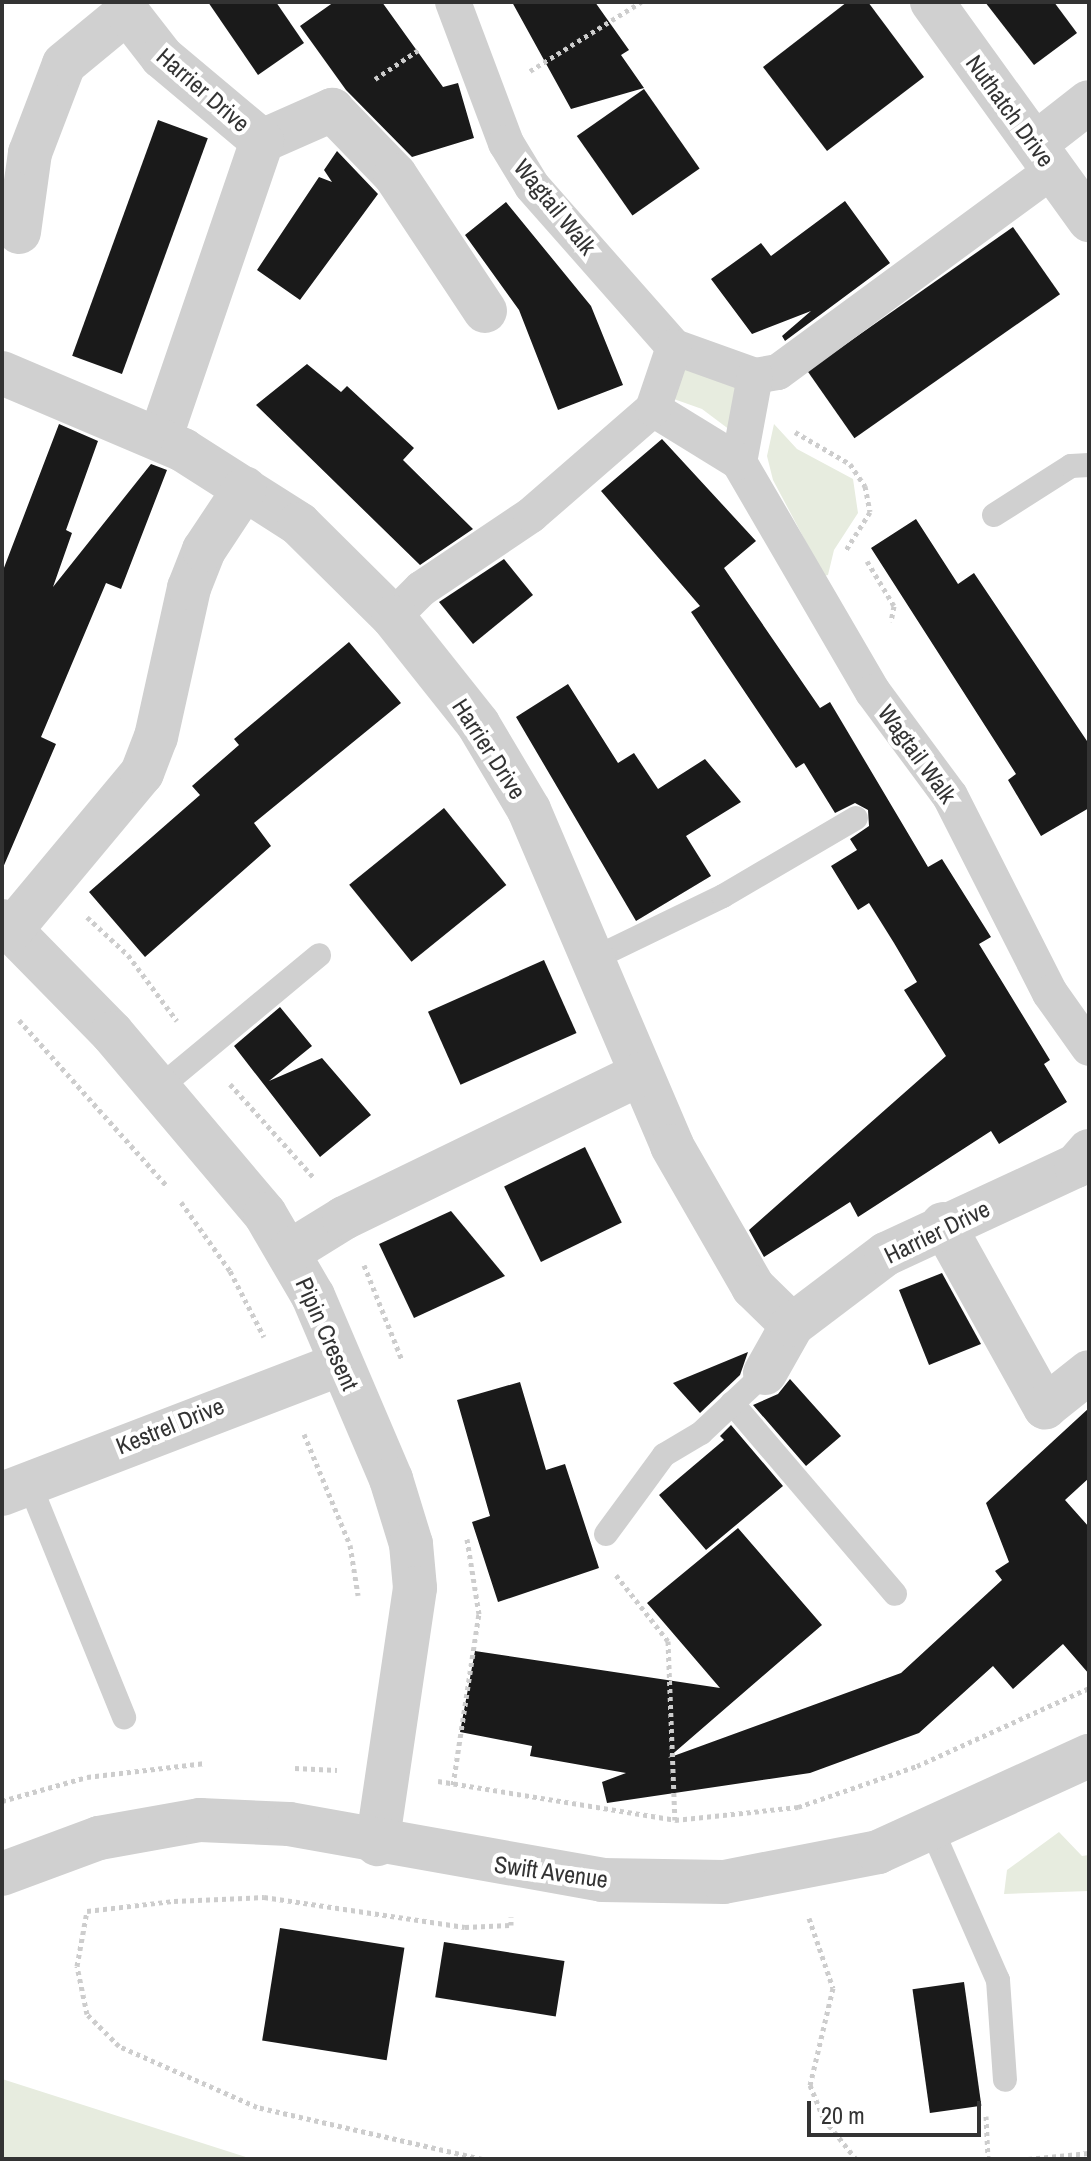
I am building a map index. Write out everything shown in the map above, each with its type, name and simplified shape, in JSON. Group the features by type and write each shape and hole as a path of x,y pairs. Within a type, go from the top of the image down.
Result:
{"street":[{"name":"Nuthatch Drive","path":"932,2 1089,220"},
{"name":"Wagtail Walk","path":"459,11 492,95 506,143 532,186 674,347 766,374"},
{"name":"Harrier Drive","path":"19,232 30,153 57,78 96,32 127,12 162,57 262,141"},
{"path":"343,101 485,311"},
{"name":"Harrier Drive","path":"161,436 262,141 343,101"},
{"path":"739,462 766,374 1044,157 1089,102"},
{"path":"393,617 421,589 531,515 653,409 674,347"},
{"name":"Harrier Drive","path":"2,373 161,436 245,488 338,557 393,617 478,724 529,810 597,957 639,1075 710,1217 753,1287 792,1325"},
{"name":"Wagtail Walk","path":"653,409 739,462 873,692 950,796 1050,993 1089,1048"},
{"path":"7,925 142,773 156,737 189,588 204,550 245,488"},
{"name":"Pipin Cresent","path":"7,925 159,1088 265,1214 289,1252 391,1479 412,1559 405,1683 377,1844"},
{"path":"289,1252 344,1218 639,1075"},
{"name":"Harrier Drive","path":"765,1373 792,1325 886,1254 943,1224 1076,1166 1089,1151"},
{"path":"943,1224 1045,1407 1089,1372"},
{"name":"Kestrel Drive","path":"9,1490 340,1364"},
{"name":"Swift Avenue","path":"2,1874 99,1838 200,1820 289,1824 377,1844 520,1870 670,1883 799,1870 878,1852 1089,1756"}],"lane":[{"path":"994,515 1071,466 1089,465"},
{"path":"597,957 723,896 856,818"},
{"path":"159,1088 319,955"},
{"path":"606,1534 664,1455 701,1433 765,1373"},
{"path":"732,1403 895,1594"},
{"path":"9,1490 124,1717"},
{"path":"932,1830 998,1980 1005,2080"}],"path":[{"path":"492,95 641,2"},
{"path":"343,101 459,11"},
{"path":"766,374 778,406 796,434 850,464 865,486 870,512 821,603"},
{"path":"606,1534 606,1564 668,1641 675,1820"},
{"path":"453,1785 675,1820 798,1807 917,1766 1089,1688"},
{"path":"482,2159 257,2107 119,2046 87,2014 77,1966 87,1911 174,1901 264,1897 465,1927 511,1925 520,1870"},
{"path":"799,1870 833,1988 810,2085 824,2119 856,2159"},
{"path":"1028,2159 1089,2153"}],"shaded area":[{"path":"681,368 740,382 734,433 702,409 671,398"},
{"path":"774,424 797,449 853,479 858,513 834,550 828,575 824,576 773,480 767,456"},
{"path":"1059,1832 1082,1856 1089,1855 1089,1891 1004,1894 1007,1870"},
{"path":"2,2079 252,2159 2,2159"}],"building":[{"path":"208,2 276,2 304,43 258,75"},
{"path":"334,2 382,2 443,87 458,83 474,138 412,157 346,90 300,26"},
{"path":"512,2 595,2 629,50 621,55 644,88 571,109"},
{"path":"847,2 868,2 924,77 827,151 763,67"},
{"path":"985,2 1054,2 1077,33 1034,65"},
{"path":"644,89 700,168 632,215 577,136"},
{"path":"158,120 208,138 122,374 72,356"},
{"path":"337,151 378,194 300,300 257,270 319,177 332,182 324,170"},
{"path":"845,201 890,263 785,341 782,336 811,311 752,334 711,279 761,243 771,256"},
{"path":"506,202 591,306 623,385 558,410 519,310 465,235"},
{"path":"1013,227 1060,294 854,438 807,371"},
{"path":"307,364 341,392 347,386 414,448 403,460 473,529 420,565 256,405"},
{"path":"59,424 98,441 66,530 72,533 53,587 151,464 167,470 121,589 106,583 41,737 56,744 2,870 2,573"},
{"path":"662,439 756,541 724,568 820,708 830,702 928,867 942,859 991,937 979,944 1050,1060 1044,1064 1067,1102 999,1144 991,1131 858,1217 850,1202 764,1257 749,1230 946,1056 904,990 917,982 894,943 869,903 858,910 831,866 857,850 850,839 869,826 868,810 855,803 835,813 804,763 796,768 691,612 700,606 601,491"},
{"path":"916,519 958,584 974,573 1089,744 1089,808 1041,836 1008,780 1016,774 871,548"},
{"path":"504,559 533,595 473,644 439,602"},
{"path":"349,642 401,703 254,823 271,846 145,957 89,892 200,795 192,786 239,745 234,739"},
{"path":"568,684 618,763 634,753 658,789 705,759 741,802 686,836 711,876 636,921 516,717"},
{"path":"444,808 506,885 411,962 349,885"},
{"path":"544,960 577,1033 461,1085 428,1012"},
{"path":"280,1007 312,1046 269,1081 322,1058 371,1115 320,1157 234,1046"},
{"path":"585,1147 622,1222 541,1262 504,1186"},
{"path":"451,1211 505,1276 414,1318 379,1244"},
{"path":"942,1273 981,1344 929,1365 899,1290"},
{"path":"748,1352 740,1375 700,1413 673,1383"},
{"path":"790,1379 841,1436 806,1466 753,1405 778,1394"},
{"path":"520,1382 546,1470 565,1464 599,1568 498,1602 472,1522 490,1516 457,1400"},
{"path":"1089,1408 1089,1478 1065,1500 1089,1527 1089,1674 1063,1644 1013,1689 993,1666 919,1733 810,1773 607,1803 602,1782 626,1773 530,1756 532,1746 460,1732 475,1651 720,1688 647,1603 738,1528 822,1625 668,1758 901,1673 1002,1580 995,1571 1009,1562 986,1503"},
{"path":"731,1425 783,1486 706,1550 659,1495 724,1440 720,1436"},
{"path":"280,1928 404,1948 387,2060 262,2041"},
{"path":"444,1942 564,1961 556,2016 435,1997"},
{"path":"964,1982 981,2106 930,2113 913,1989"}]}
